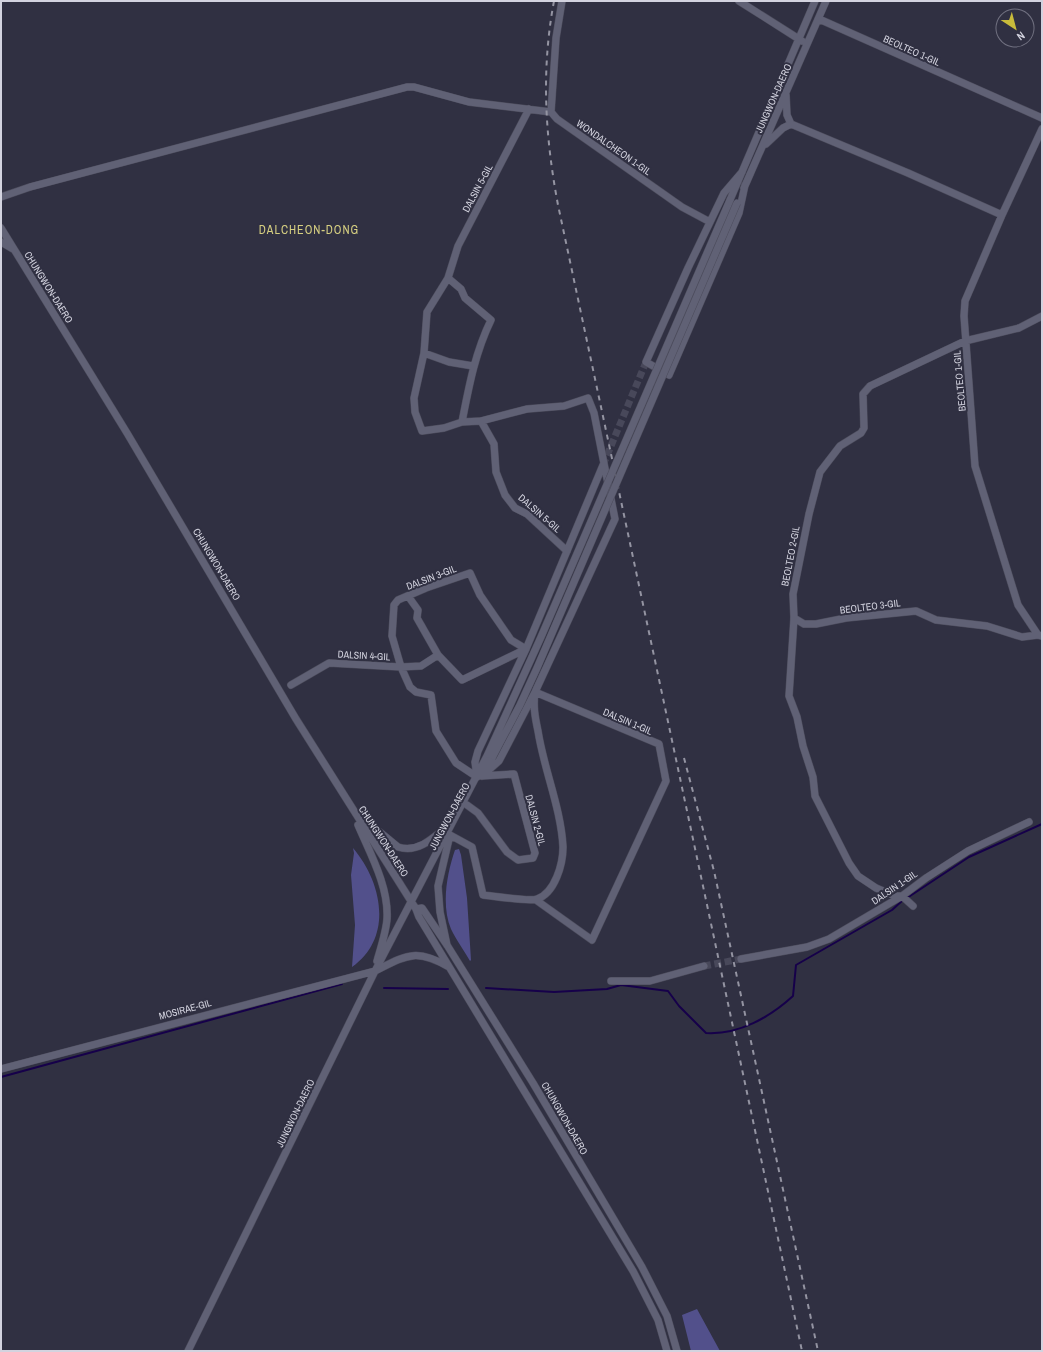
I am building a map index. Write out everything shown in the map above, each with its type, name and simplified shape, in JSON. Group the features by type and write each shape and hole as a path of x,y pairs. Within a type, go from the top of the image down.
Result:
{"street":[{"path":"1,197 30,187 407,87 414,87 469,102 551,112 556,38 562,1"},
{"path":"739,1 808,45"},
{"name":"JUNGWON-DAERO","path":"421,884 426,882 467,805 490,755 733,202 742,172 815,1"},
{"name":"JUNGWON-DAERO","path":"733,202 745,185 763,147 826,1"},
{"name":"BEOLTEO 1-GIL","path":"819,19 1042,118"},
{"path":"786,95 787,115 791,124 908,173 1002,215"},
{"name":"DALSIN 5-GIL","path":"529,109 458,246 448,278 427,312 424,353 414,398 415,412 422,430 444,428 462,422 482,421 527,409 541,410 564,406 588,398 594,413 603,465"},
{"name":"WONDALCHEON 1-GIL","path":"551,112 557,119 682,207 710,222"},
{"path":"763,147 783,128 791,124"},
{"name":"BEOLTEO 1-GIL","path":"1040,636 1018,604 975,466 965,341 965,301 1002,215 1042,129"},
{"path":"742,172 724,193 688,268 646,362 669,375 739,213 745,185"},
{"name":"CHUNGWON-DAERO","path":"1,228 127,433 296,719 411,900 417,914 633,1271 658,1320 667,1351"},
{"path":"1,242 14,250"},
{"path":"448,278 461,290 465,298 491,320 483,336 473,366 462,422"},
{"name":"BEOLTEO 2-GIL","path":"902,896 895,896 876,888 858,876 849,863 815,796 813,777 803,746 797,717 789,696 794,618 793,594 809,514 820,472 840,446 861,433 864,428 863,394 870,386 965,341 1019,328 1042,316"},
{"path":"424,353 449,362 473,366"},
{"name":"DALSIN 5-GIL","path":"482,421 494,444 496,472 505,495 516,508 527,514 567,551"},
{"path":"603,465 615,520 535,692 499,761 480,777 475,762 478,751 526,649 603,465"},
{"name":"DALSIN 3-GIL","path":"480,777 456,763 436,731 432,695 416,692 410,687 401,667 392,636 394,605 398,600 426,588 470,573 480,595 511,640 526,649"},
{"path":"408,596 418,610 418,618 438,655 462,680 526,649"},
{"name":"BEOLTEO 3-GIL","path":"794,618 804,624 816,624 846,618 916,611 936,620 987,626 1022,637 1040,636"},
{"name":"DALSIN 4-GIL","path":"291,685 329,664 401,667 421,666 438,655"},
{"path":"535,692 533,704 542,755 558,816 563,848 560,870 555,880 548,892 536,900"},
{"name":"DALSIN 1-GIL","path":"450,836 472,846 483,894 536,900 592,940 666,781 659,744 535,692"},
{"name":"DALSIN 2-GIL","path":"467,805 478,813 508,852 518,860 533,858 535,853 514,774 480,777"},
{"name":"JUNGWON-DAERO","path":"188,1351 375,971 411,900 421,884 422,878 480,777"},
{"path":"352,809 398,847 405,849 416,848 424,844 455,819"},
{"path":"352,809 382,884 386,909 387,918 375,971"},
{"name":"DALSIN 1-GIL","path":"741,959 807,947 829,939 902,896 926,878 968,851 1029,822"},
{"path":"447,945 440,912 438,886 450,836"},
{"path":"902,896 913,906"},
{"name":"CHUNGWON-DAERO","path":"416,909 422,908 447,945 533,1083 642,1266 667,1316 677,1351"},
{"name":"MOSIRAE-GIL","path":"1,1069 375,971 402,958 413,955 424,955 449,967"},
{"path":"611,981 650,981 704,966"}],"shaded area":[{"path":"353,848 371,877 377,893 379,909 378,925 374,941 365,955 352,967 355,925 351,875 354,853"},
{"path":"459,849 467,898 470,961 451,929 446,910 446,889 450,869 455,850"},
{"path":"697,1309 720,1351 691,1351 682,1315"}],"waterway":[{"path":"907,898 969,857 1042,824"},
{"path":"486,988 554,992 607,989 621,985 668,991 679,1006 706,1033 730,1031 742,1028 764,1017 784,1004 793,996 796,965 892,910 903,900"},
{"path":"1,1077 342,984"},
{"path":"384,988 448,989"}],"tunnel":[{"path":"603,465 646,362"},
{"path":"704,966 741,959"}],"railway":[{"path":"554,1 547,52 546,103 550,154 558,205 802,1351"},
{"path":"684,758 714,871 818,1351"}],"district":[{"name":"DALCHEON-DONG","path":"309,230"}]}
